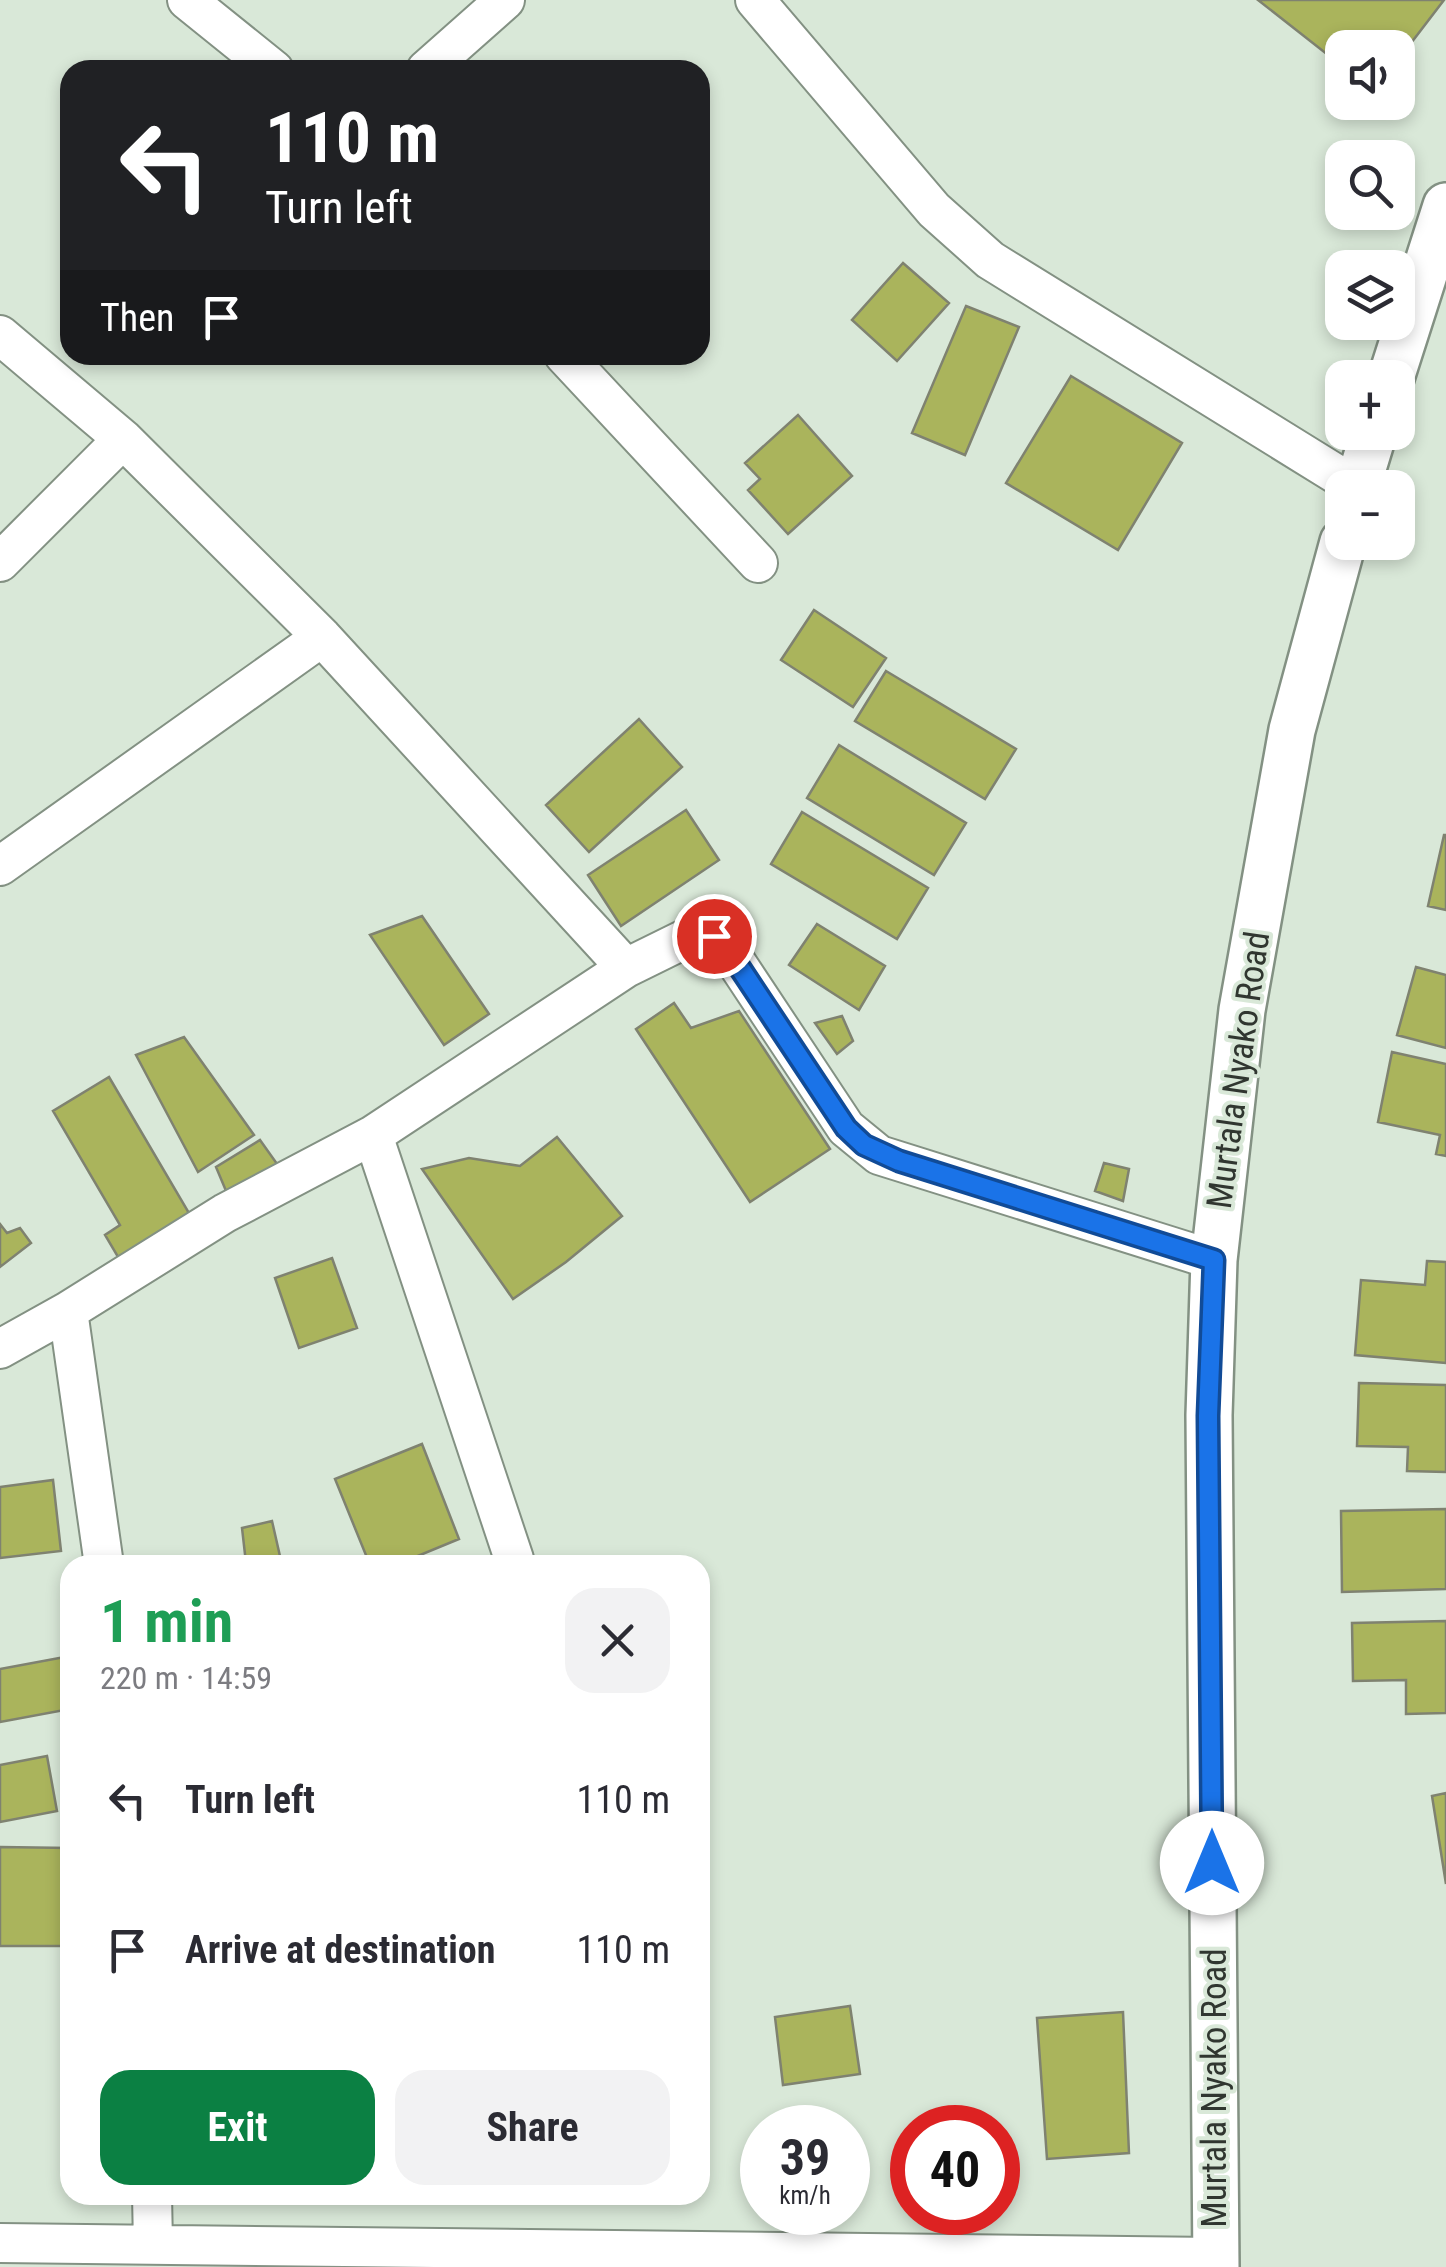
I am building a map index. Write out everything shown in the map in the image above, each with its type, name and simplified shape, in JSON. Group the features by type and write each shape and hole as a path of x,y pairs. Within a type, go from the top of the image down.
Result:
{"street":[{"path":"187,0 262,60"},
{"path":"437,60 505,0"},
{"path":"755,0 934,210 990,260 1330,470"},
{"path":"1397,360 1446,206"},
{"path":"0,335 123,439 322,637 626,968"},
{"path":"573,365 758,563"},
{"path":"0,562 123,439"},
{"name":"Murtala Nyako Road","path":"1216,2262 1208,1416 1214,1260 1242,1010 1292,730 1338,560"},
{"path":"0,866 322,637"},
{"path":"0,1348 68,1312 225,1213 373,1134 626,968 697,933 714,936 730,953 846,1128 864,1145 889,1158 1214,1260"},
{"path":"373,1134 513,1555"},
{"path":"68,1312 103,1555"},
{"path":"152,2205 153,2244"},
{"path":"0,2244 782,2259 1216,2262"}],"building":[{"path":"1258,0 1444,0 1415,38 1415,30 1325,30 1325,53"},
{"path":"903,263 949,303 897,361 852,320"},
{"path":"966,306 1019,327 965,455 912,433"},
{"path":"1071,376 1182,443 1118,550 1006,483"},
{"path":"798,415 852,476 788,534 748,490 760,479 745,463"},
{"path":"814,610 886,658 853,707 781,660"},
{"path":"886,671 1016,749 985,799 855,721"},
{"path":"639,719 682,767 589,852 546,805"},
{"path":"839,745 966,823 934,875 807,798"},
{"path":"686,810 719,860 621,926 588,875"},
{"path":"802,812 928,888 897,939 771,864"},
{"path":"1446,835 1446,910 1428,906"},
{"path":"422,916 489,1014 444,1045 370,935"},
{"path":"817,924 885,966 859,1010 789,965"},
{"path":"1416,967 1446,975 1446,1048 1397,1035"},
{"path":"674,1003 691,1028 739,1011 830,1149 750,1202 636,1029"},
{"path":"842,1016 853,1041 837,1054 815,1023"},
{"path":"184,1037 254,1135 198,1172 136,1055"},
{"path":"1392,1052 1446,1064 1446,1156 1436,1154 1440,1135 1378,1122"},
{"path":"109,1077 196,1225 124,1267 105,1235 120,1225 53,1111"},
{"path":"557,1137 622,1216 513,1299 422,1169 469,1158 520,1166"},
{"path":"260,1140 280,1168 229,1198 216,1167"},
{"path":"1104,1163 1129,1169 1123,1201 1095,1191"},
{"path":"0,1224 7,1233 20,1228 31,1243 0,1267"},
{"path":"332,1258 357,1328 299,1348 275,1278"},
{"path":"1427,1261 1446,1262 1446,1363 1355,1355 1361,1280 1425,1285"},
{"path":"1359,1383 1446,1385 1446,1472 1407,1471 1408,1447 1357,1446"},
{"path":"422,1444 459,1539 420,1555 366,1555 335,1479"},
{"path":"53,1480 61,1551 0,1558 0,1487"},
{"path":"1446,1509 1446,1589 1342,1592 1341,1511"},
{"path":"272,1521 280,1555 245,1555 242,1528"},
{"path":"1446,1621 1446,1713 1406,1714 1406,1680 1353,1681 1352,1623"},
{"path":"60,1658 60,1711 0,1722 0,1669"},
{"path":"47,1756 57,1811 0,1822 0,1765"},
{"path":"1446,1793 1446,1884 1432,1796"},
{"path":"0,1847 60,1848 60,1946 0,1946"},
{"path":"850,2006 860,2074 783,2085 775,2017"},
{"path":"1123,2012 1129,2153 1047,2159 1037,2018"}],"route":[{"path":"714,936 730,953 846,1128 864,1145 899,1161 1214,1260 1208,1416 1212,1863"}]}
